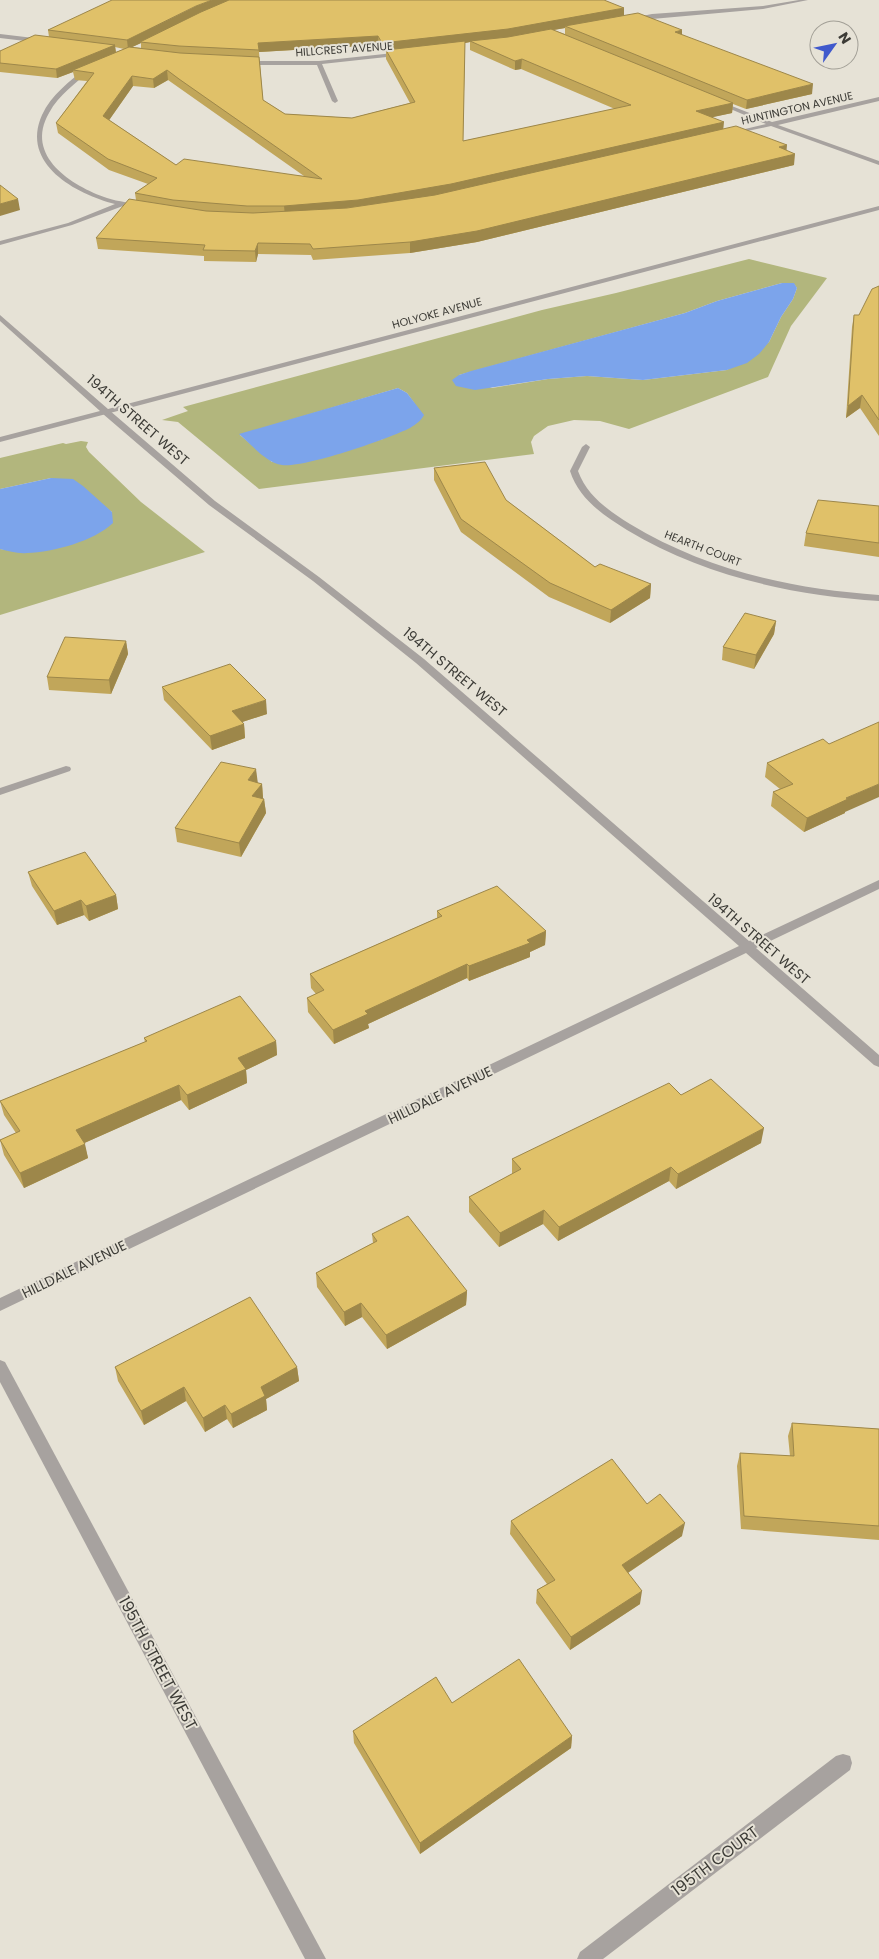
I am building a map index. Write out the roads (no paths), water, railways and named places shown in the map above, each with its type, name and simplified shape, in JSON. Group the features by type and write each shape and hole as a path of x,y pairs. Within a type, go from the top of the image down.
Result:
{"street":[{"path":"623,20 664,14 766,7 806,0"},
{"path":"0,36 46,42"},
{"name":"HILLCREST AVENUE","path":"240,63 319,62 411,54"},
{"path":"319,62 335,101"},
{"path":"67,78 98,66"},
{"path":"708,98 810,140 879,163"},
{"name":"HUNTINGTON AVENUE","path":"723,135 879,99"},
{"path":"64,187 148,210"},
{"path":"0,243 70,224 121,204"},
{"name":"HOLYOKE AVENUE","path":"0,440 879,208"},
{"name":"194TH STREET WEST","path":"0,318 212,503 316,579 420,661 746,948 879,1062"},
{"name":"HEARTH COURT","path":"586,447 574,472 576,481 594,502 608,514 652,541 704,562 756,578 811,590 879,598"},
{"path":"0,792 66,769"},
{"name":"HILLDALE AVENUE","path":"0,1305 879,884"},
{"name":"195TH STREET WEST","path":"0,1367 316,1959"},
{"name":"195TH COURT","path":"587,1959 843,1763"}],"water":[{"path":"782,283 794,283 797,288 793,299 781,317 769,342 759,354 747,363 727,370 643,380 587,376 548,379 475,390 456,386 452,380 459,375 471,371 685,313 717,301"},
{"path":"398,388 407,393 424,415 420,421 399,433 327,458 293,465 276,464 239,434"},
{"path":"51,478 73,479 83,486 112,512 113,523 85,540 61,548 24,553 0,549 0,489"}]}
